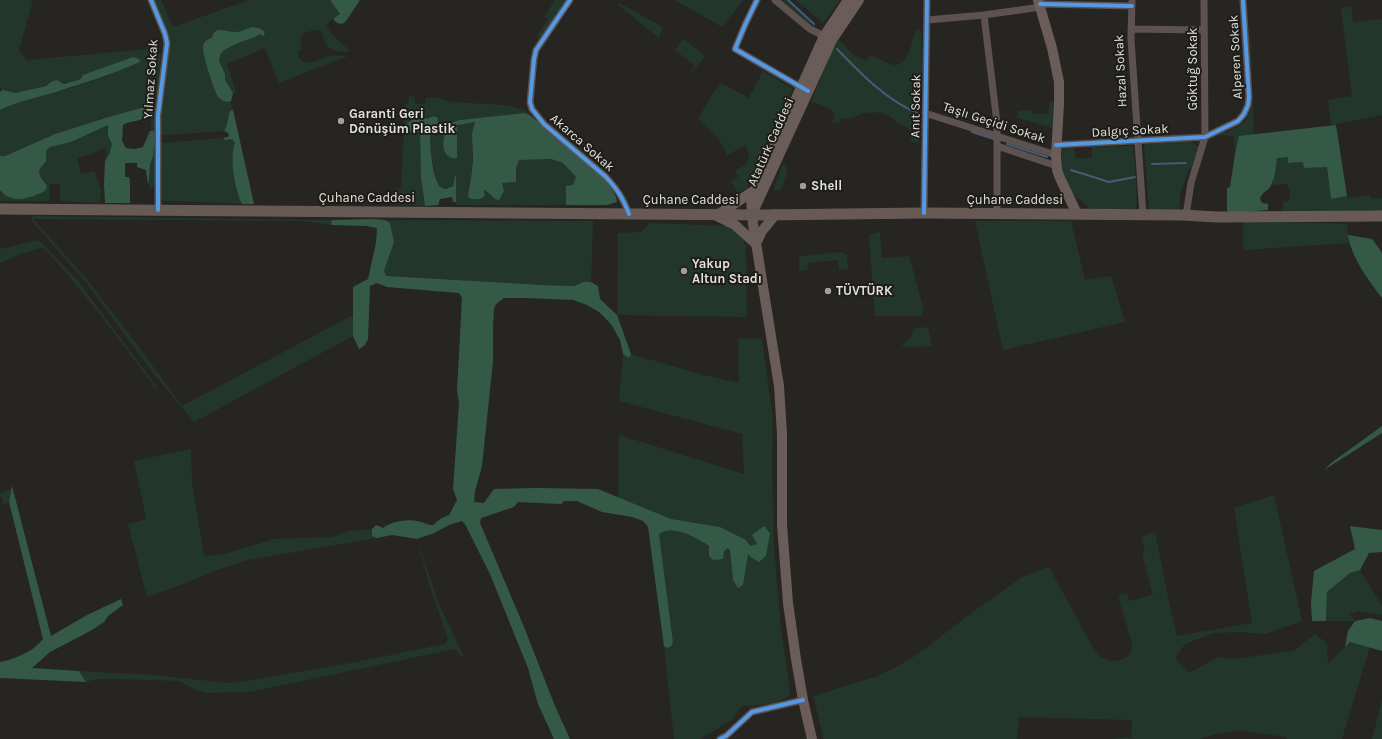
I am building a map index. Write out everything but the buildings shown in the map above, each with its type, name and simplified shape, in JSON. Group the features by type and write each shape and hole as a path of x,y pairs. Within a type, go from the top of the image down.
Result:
{"main road":[{"name":"Atatürk Caddesi","path":"752,214 751,199 754,190 848,0"},
{"name":"Atatürk Caddesi","path":"828,38 859,0"},
{"path":"1039,4 1052,48 1058,82 1059,104 1056,150 1057,166 1060,178 1077,214"},
{"name":"Atatürk Caddesi","path":"752,214 804,89"},
{"path":"754,190 717,214 735,225 756,244"},
{"name":"Çuhane Caddesi","path":"0,209 629,214 1077,214 1186,215 1217,217 1382,216"},
{"path":"752,214 779,386 782,434 782,525 793,640 803,700 812,739"},
{"path":"756,244 762,231 776,214"}],"street":[{"name":"Yılmaz Sokak","path":"151,0 165,34 166,43 158,115 158,210"},
{"name":"Akarca Sokak","path":"570,0 536,50 530,102 532,109 544,124 615,186 624,199 629,214"},
{"path":"757,0 744,25 735,49 804,89"},
{"path":"775,0 810,29 828,38"},
{"name":"Anıt Sokak","path":"924,213 927,0"},
{"name":"Göktuğ Sokak","path":"1204,0 1205,137"},
{"name":"Alperen Sokak","path":"1205,137 1238,121 1244,114 1248,105 1243,0"},
{"path":"926,20 984,15 1039,4 1132,3"},
{"name":"Hazal Sokak","path":"1132,3 1131,29 1143,215"},
{"path":"984,15 996,115 997,214"},
{"path":"1131,29 1204,30"},
{"name":"Taşlı Geçidi Sokak","path":"925,113 997,136 1056,150"},
{"path":"1186,215 1191,183 1205,137"},
{"name":"Dalgıç Sokak","path":"1056,150 1137,140 1205,137"},
{"path":"997,146 1057,166"},
{"path":"720,739 726,736 752,712 803,700"}],"green space":[{"path":"0,0 33,0 19,50 27,60 150,49 161,54 156,107 156,184 149,191 150,164 153,157 154,131 151,131 151,113 153,112 152,105 55,134 5,156 0,156 0,110 22,100 54,93 113,74 81,79 63,84 60,81 51,82 42,87 16,93 2,90 0,87"},
{"path":"155,0 161,0 173,27 249,0 330,0 340,14 331,20 326,26 332,34 349,50 349,52 331,49 326,43 320,30 315,30 304,33 300,39 302,48 298,52 299,58 303,62 307,62 331,56 348,56 279,83 265,48 227,64 236,92 233,93 231,101 254,204 164,201 162,198 161,143 224,138 228,137 229,134 224,131 164,135 160,133 169,37"},
{"path":"330,0 360,0 346,21 342,24 337,23 334,20 334,18 340,14"},
{"path":"555,0 568,0 540,38 536,37 548,19 544,17"},
{"path":"675,0 743,0 722,27"},
{"path":"781,0 786,0 808,19 811,25"},
{"path":"796,0 840,0 823,23"},
{"path":"619,3 663,27 659,38 617,4"},
{"path":"1351,6 1353,22 1382,19 1382,115 1331,125 1328,100 1352,96 1341,8"},
{"path":"253,27 259,28 265,32 263,36 260,34 238,43 224,50 220,55 219,61 225,74 225,80 233,93 231,101 223,101 219,98 211,81 204,56 203,46 206,40 212,38 216,31 222,30 237,32"},
{"path":"917,28 921,31 922,62 917,116 924,119 921,137 918,143 911,142 911,134 907,127 897,123 887,115 869,112 860,114 853,118 841,119 839,123 832,122 835,115 831,110 811,102 837,41 841,41 851,53 866,61 873,56 890,64 897,65 902,63 906,58"},
{"path":"1249,29 1254,135 1239,137 1235,154 1234,136 1218,135 1236,128 1245,121 1251,110"},
{"path":"684,39 705,56 691,74 690,73 695,66 675,50"},
{"path":"133,57 139,59 140,62 98,78 20,102 0,110 0,92 2,90 16,93 46,86 57,80 64,84 81,79 83,75"},
{"path":"763,71 793,89 746,189 738,193 731,181 738,177 735,171 747,164 749,155 746,145 727,155 719,139 698,119 721,83 749,98"},
{"path":"409,95 415,97 415,104 425,104 426,98 440,98 461,103 495,104 526,111 531,116 525,113 452,122 454,158 457,158 457,124 475,121 472,169 469,185 484,192 485,190 488,191 490,195 503,188 502,183 516,182 516,168 519,160 551,159 563,163 576,177 573,185 566,186 566,205 456,205 456,176 453,185 450,187 440,187 437,183 430,149 430,132 433,130 434,116 427,119 413,119 407,123 413,130 418,131 420,134 421,177 425,206 397,204 396,189 401,188 405,106 409,101"},
{"path":"1050,101 1054,101 1052,128 1018,118 1018,111 1033,110 1033,114 1048,114"},
{"path":"152,105 156,107 153,113 142,119 123,125 122,141 126,148 134,149 143,147 150,131 154,131 155,137 148,184 146,170 137,167 137,163 125,163 125,177 129,177 130,182 130,203 105,203 105,161 109,155 112,144 108,136 108,125 71,142 50,147 46,151 46,161 39,170 40,176 47,186 45,191 27,198 16,199 5,195 0,190 0,156 5,156 55,134"},
{"path":"231,110 233,110 254,204 242,204 237,190 234,174 233,149 235,143 233,140 225,140 223,138 228,137 229,135 224,131"},
{"path":"525,113 531,116 607,181 616,197 617,202 607,205 566,205 566,186 573,185 576,177 563,163 551,159 519,160 516,168 516,182 502,183 504,191 499,200 495,199 485,190 485,196 481,198 469,198 468,195 473,160 472,134 475,122 457,125 457,158 451,158 444,150 444,137 449,125 459,120"},
{"path":"419,115 427,119 434,116 438,118 437,129 430,132 433,169 440,187 446,189 453,186 456,175 456,202 453,202 452,197 440,199 438,205 425,206 421,177 420,134 413,130 409,133 405,129 407,123 411,121 414,116"},
{"path":"108,125 108,136 112,143 109,155 105,161 107,147 90,155 77,158 81,174 94,171 101,190 100,203 60,201 60,184 49,184 50,201 0,201 0,190 3,194 42,180 39,170 42,167 46,151 50,147 71,142"},
{"path":"1336,125 1347,196 1331,199 1327,167 1304,168 1303,162 1288,163 1288,157 1277,158 1272,184 1260,199 1262,203 1268,204 1268,210 1229,213 1227,210 1227,188 1230,187 1239,136"},
{"path":"1189,141 1199,147 1180,194 1180,210 1149,211 1144,144"},
{"path":"1132,146 1136,178 1136,209 1091,210 1069,190 1062,170 1063,149 1074,148 1076,159 1092,157 1092,147"},
{"path":"1289,157 1289,163 1303,162 1305,168 1327,167 1331,199 1347,196 1348,198 1370,195 1371,199 1382,198 1382,211 1283,211 1283,202 1288,201 1290,197 1288,186 1287,184 1271,185 1277,158"},
{"path":"782,165 786,166 787,172 782,189 776,191 774,189"},
{"path":"32,216 332,220 331,225 303,221 33,219 84,276 182,406 353,315 353,336 194,422 153,373 88,285 32,221"},
{"path":"332,220 385,220 390,223 394,242 384,271 386,276 574,286 583,282 591,282 598,286 600,299 617,315 631,354 629,358 623,354 620,340 611,324 599,312 587,305 573,300 527,298 504,298 496,304 494,309 493,327 493,361 482,466 475,491 474,502 484,503 494,489 598,489 671,519 720,527 746,540 750,546 757,544 752,535 764,526 770,533 766,556 759,562 748,554 743,585 738,588 733,580 730,551 728,548 724,551 723,559 713,560 709,556 709,546 692,536 678,531 665,531 659,534 673,642 671,646 667,648 664,646 648,527 643,521 632,517 602,512 577,501 564,501 561,504 518,502 514,507 481,518 480,523 570,739 554,739 538,704 528,668 490,574 465,524 462,521 449,525 434,533 417,539 392,535 377,538 372,536 372,529 376,525 383,528 396,522 412,520 433,525 440,519 449,515 457,500 453,489 459,403 457,391 462,298 459,293 387,287 377,283 370,286 368,339 365,345 359,349 353,336 353,287 368,279 376,243 377,228 366,226 331,225"},
{"path":"385,220 593,221 591,282 583,282 574,286 386,276 384,271 390,255 390,223"},
{"path":"975,221 1071,221 1085,280 1111,276 1125,322 1003,350"},
{"path":"1243,221 1347,224 1349,243 1243,250"},
{"name":"Yakup Altun Stadı","path":"649,223 729,226 742,237 746,247 747,317 617,315 618,233 642,232"},
{"path":"880,232 882,258 909,256 924,311 921,316 875,316 869,235"},
{"path":"1348,235 1372,239 1381,251 1382,298 1366,276 1357,260"},
{"path":"39,240 77,280 157,387 156,389 87,299 43,247 18,255 0,263 0,249"},
{"path":"842,252 847,255 848,269 839,270 838,260 808,263 808,269 801,271 799,269 800,256"},
{"path":"928,327 932,346 901,347 911,337 914,329"},
{"path":"738,338 762,339 773,419 772,463 774,547 781,629 790,691 788,697 774,704 742,706 732,720 700,739 674,739 664,646 667,648 673,642 659,534 665,531 678,531 692,536 709,546 709,556 724,551 728,547 730,551 733,580 748,554 770,533 764,526 752,535 757,544 750,546 720,527 671,519 618,498 619,435 744,474 742,434 619,401 623,354 629,358 631,354 700,374 739,383"},
{"path":"1382,426 1382,433 1324,470 1331,463"},
{"path":"191,449 192,483 204,556 225,554 274,539 331,537 348,531 372,529 372,536 377,538 248,560 214,571 147,597 128,524 146,519 134,461"},
{"path":"12,486 51,636 87,615 121,599 123,605 108,616 104,622 50,652 32,668 79,671 86,682 0,678 0,662 12,659 29,651 43,639 9,502"},
{"path":"11,489 9,502 3,504 0,493"},
{"path":"1274,495 1302,621 1265,634 1240,632 1214,633 1185,644 1175,658 1189,673 1219,657 1233,659 1294,651 1315,634 1327,643 1328,664 1350,642 1370,647 1342,739 1287,739 1286,737 1239,730 1216,734 1200,739 1112,739 1131,737 1132,720 1019,717 1017,739 824,739 813,696 878,676 896,667 915,656 1022,577 1049,567 1093,648 1101,657 1110,661 1122,660 1130,654 1133,646 1118,596 1127,593 1129,601 1153,595 1142,554 1145,552 1141,537 1155,532 1177,636 1252,623 1234,508"},
{"path":"1350,526 1382,530 1382,552 1369,553 1360,570 1350,573 1327,592 1326,621 1312,621 1311,603 1314,571 1355,549"},
{"path":"417,539 438,602 464,657 459,655 456,649 249,692 206,693 194,689 180,681 98,679 86,682 79,671 153,675 228,683 356,662 445,644 448,639 429,583"},
{"path":"1360,570 1382,606 1382,615 1358,611 1349,614 1355,621 1326,621 1327,592 1350,573"},
{"path":"1370,618 1382,621 1382,651 1350,642 1345,647 1348,631 1355,621"},
{"path":"1382,700 1382,739 1372,739"}],"waterway":[{"path":"788,0 814,24"},
{"path":"837,49 875,86 908,109 920,114"},
{"path":"972,132 994,139"},
{"path":"1007,144 1047,157"},
{"path":"1152,164 1186,163"},
{"path":"1071,170 1109,182 1135,177"}],"cycle path":[{"path":"151,0 165,34 167,43 158,115 158,210"},
{"path":"570,0 536,50 530,102 532,109 544,124 610,181 622,198 629,214"},
{"path":"757,0 735,49 808,91"},
{"path":"924,213 927,0"},
{"path":"1056,145 1205,137 1238,121 1244,114 1248,105 1249,97 1243,0"},
{"path":"1040,4 1132,6"},
{"path":"720,739 726,736 752,712 803,700"}],"place":[{"name":"Garanti Geri Dönüşüm Plastik","path":"341,121"},
{"name":"Shell","path":"803,186"},
{"name":"Yakup Altun Stadı","path":"684,271"},
{"name":"TÜVTÜRK","path":"828,291"}]}
